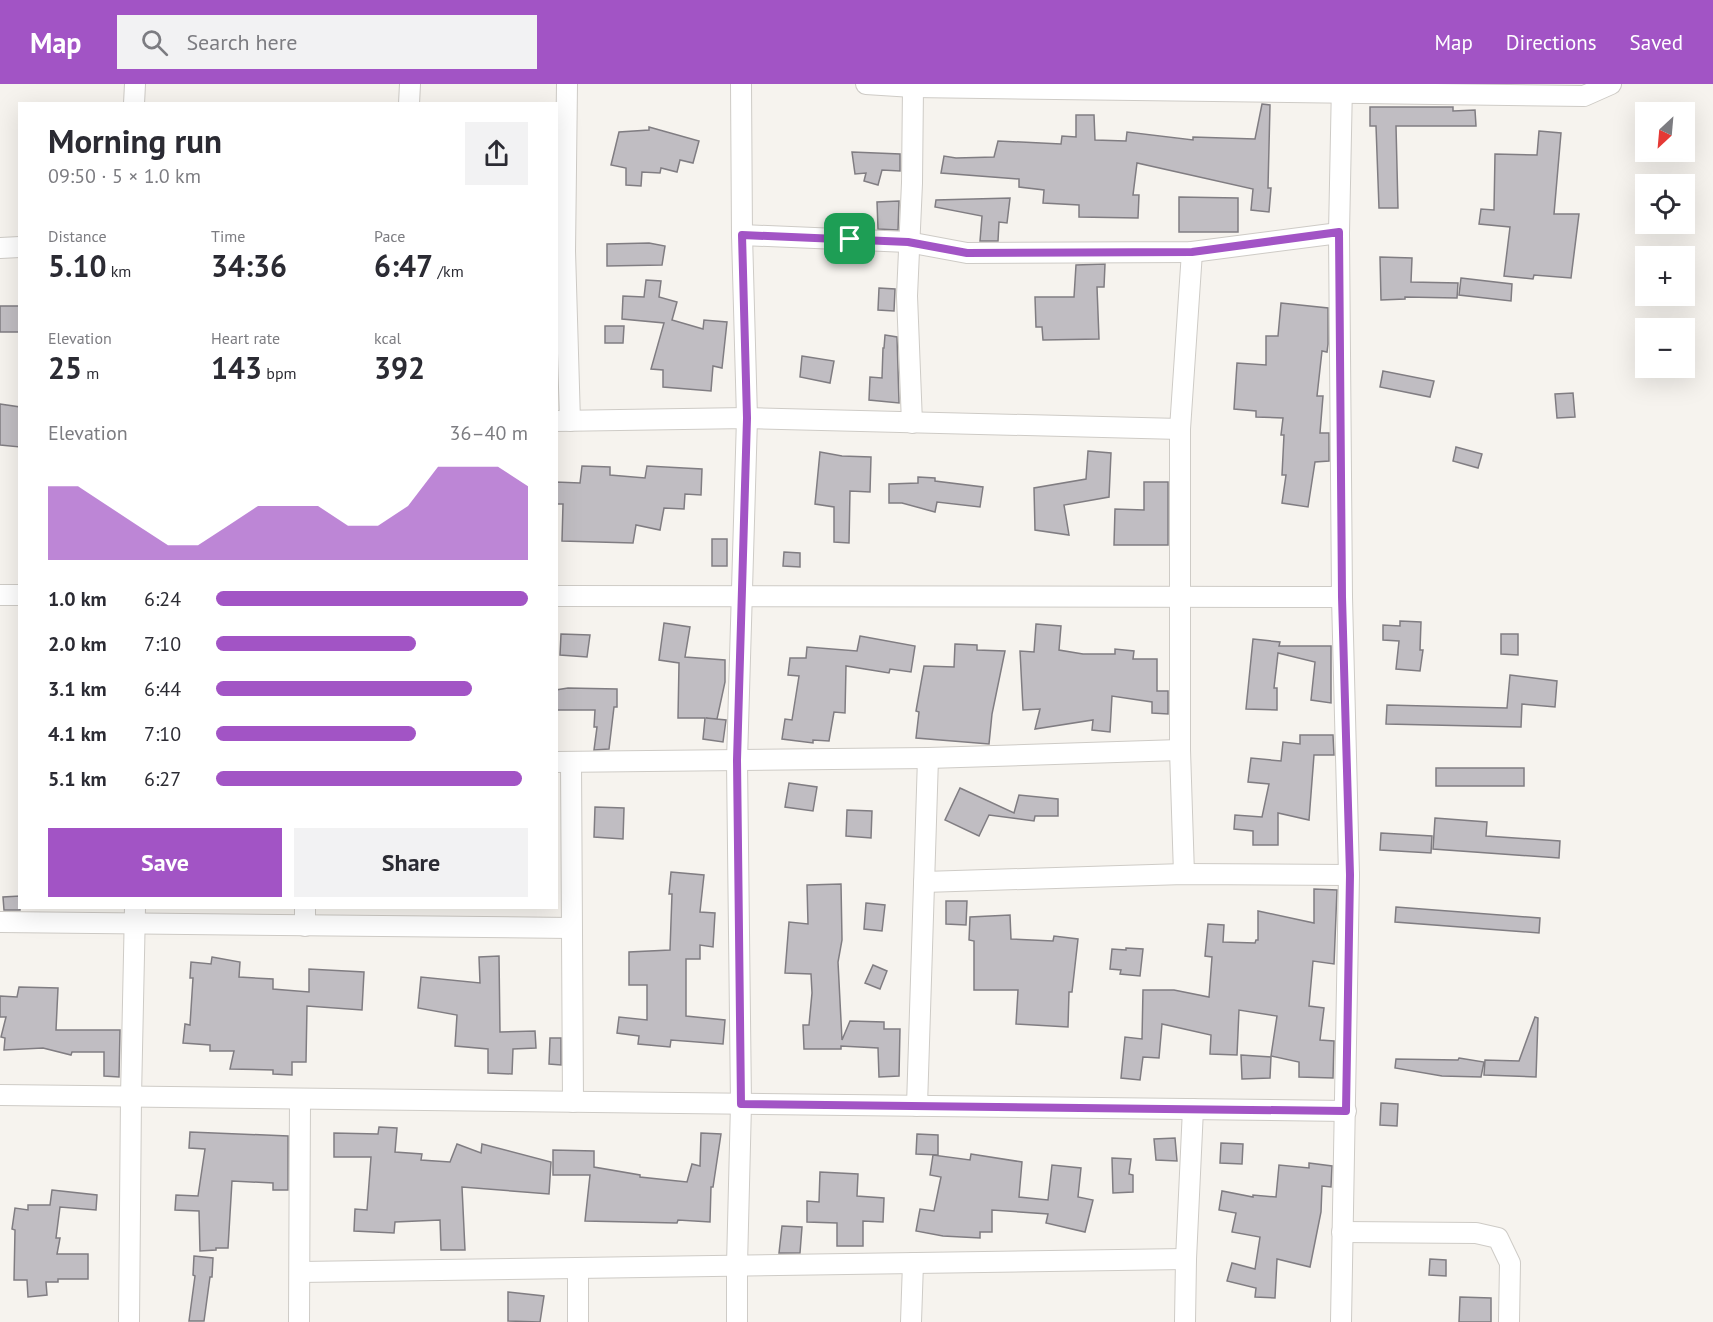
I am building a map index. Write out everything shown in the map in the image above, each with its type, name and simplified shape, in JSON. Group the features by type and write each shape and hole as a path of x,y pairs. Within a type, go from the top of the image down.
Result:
{"street":[{"path":"134,102 135,84"},
{"path":"409,102 410,84"},
{"path":"567,84 561,251 563,421 747,418 1180,429"},
{"path":"737,1322 736,1266 741,1104 737,760 747,418 741,84"},
{"path":"866,84 913,87 1342,88 1584,96 1611,84"},
{"path":"912,423 907,296 913,87"},
{"path":"1341,1322 1341,1232 1346,1111 1350,875 1342,597 1339,232 1342,88"},
{"path":"742,235 908,242 967,253 1192,252 1339,232"},
{"path":"0,248 18,247"},
{"path":"1184,874 1178,597 1180,429 1192,252"},
{"path":"0,595 18,595"},
{"path":"558,596 1342,597"},
{"path":"573,1102 572,928 564,762 928,758 1180,750"},
{"path":"916,1106 928,758"},
{"path":"924,882 1184,874 1350,875"},
{"path":"0,922 135,916 305,917 572,928"},
{"path":"129,1322 135,916"},
{"path":"0,1095 1346,1111"},
{"path":"299,1322 300,1099"},
{"path":"1185,1322 1193,1109"},
{"path":"1341,1232 1476,1233 1498,1238 1510,1263 1509,1322"},
{"path":"300,1272 1186,1259"},
{"path":"912,1322 913,1263"},
{"path":"578,1268 578,1322"}],"building":[{"path":"1262,104 1270,105 1269,212 1251,210 1253,189 1137,163 1133,195 1139,195 1138,218 1079,217 1079,205 1043,203 1044,190 1019,187 1019,179 941,173 944,156 994,157 998,141 1061,144 1062,136 1076,137 1076,115 1094,115 1095,140 1126,141 1127,132 1193,140 1193,137 1255,139"},
{"path":"1370,107 1453,107 1453,111 1475,110 1476,126 1396,126 1398,208 1379,208 1376,126 1370,126"},
{"path":"649,127 699,141 693,163 680,160 677,172 661,168 660,173 642,172 641,186 626,185 626,168 611,165 619,132 649,130"},
{"path":"1539,131 1561,133 1554,214 1579,214 1571,278 1534,275 1533,279 1504,276 1510,227 1479,224 1481,209 1494,210 1495,154 1537,155"},
{"path":"852,152 900,154 900,171 882,170 878,185 864,181 866,173 855,174"},
{"path":"1179,197 1238,198 1238,232 1179,232"},
{"path":"1010,198 1007,223 999,222 998,241 980,241 982,216 935,207 936,200"},
{"path":"899,201 898,230 878,229 877,202"},
{"path":"649,243 665,246 662,265 607,266 607,244"},
{"path":"1380,257 1412,258 1411,282 1458,283 1457,298 1405,297 1405,299 1381,300"},
{"path":"1105,264 1104,287 1097,287 1099,339 1043,340 1042,327 1036,327 1035,297 1074,297 1076,265"},
{"path":"1461,278 1512,284 1511,301 1459,295"},
{"path":"646,280 661,281 659,297 677,302 672,320 703,329 704,320 727,322 722,368 713,366 711,391 663,387 663,370 651,369 664,323 622,319 623,296 644,297"},
{"path":"879,288 895,289 894,311 878,310"},
{"path":"1281,303 1328,308 1327,352 1322,351 1317,396 1323,396 1320,433 1329,433 1329,461 1315,462 1308,507 1282,503 1286,475 1282,475 1283,418 1256,417 1256,411 1234,409 1237,363 1266,365 1266,336 1278,336"},
{"path":"0,306 18,306 18,332 0,332"},
{"path":"605,326 624,326 623,343 605,343"},
{"path":"885,335 897,337 899,403 869,400 870,377 882,378"},
{"path":"802,356 834,361 830,383 800,377"},
{"path":"1383,371 1434,381 1430,397 1380,387"},
{"path":"1573,393 1575,417 1557,418 1555,394"},
{"path":"0,404 18,407 18,447 0,445"},
{"path":"1456,447 1482,454 1478,468 1453,461"},
{"path":"1088,451 1111,453 1109,497 1064,505 1069,535 1035,530 1034,488 1086,479"},
{"path":"820,452 842,456 871,457 870,492 850,491 849,543 834,542 834,507 815,504"},
{"path":"582,466 610,467 610,475 645,478 647,466 702,469 701,495 685,494 684,509 664,508 660,530 636,525 633,543 562,541 563,504 558,504 558,482 580,483"},
{"path":"918,477 983,487 980,507 937,502 935,512 902,503 889,503 889,484 918,483"},
{"path":"1144,482 1168,482 1168,545 1114,545 1115,509 1144,510"},
{"path":"712,539 727,539 727,566 712,566"},
{"path":"784,552 800,553 800,567 783,566"},
{"path":"1400,621 1421,622 1420,650 1423,650 1420,671 1396,669 1399,641 1383,640 1383,625 1400,626"},
{"path":"664,623 690,627 685,657 725,660 725,682 717,719 706,718 726,720 723,742 703,739 705,718 678,718 679,663 659,660"},
{"path":"1036,624 1061,626 1059,650 1083,654 1115,654 1115,649 1134,651 1133,659 1157,659 1157,691 1168,691 1168,714 1152,713 1152,702 1112,696 1110,732 1092,730 1093,720 1035,729 1040,709 1023,710 1020,651 1034,652"},
{"path":"561,634 590,635 587,657 560,655"},
{"path":"1501,634 1518,634 1518,655 1501,654"},
{"path":"860,636 915,646 911,672 890,669 889,673 846,666 845,713 834,712 829,741 813,740 813,743 782,739 785,719 792,720 799,676 788,675 790,658 806,658 807,647 857,651"},
{"path":"1253,639 1280,642 1279,646 1331,646 1331,703 1311,700 1315,662 1278,653 1274,688 1277,688 1277,710 1246,709"},
{"path":"955,644 977,645 977,650 1005,651 992,714 989,744 916,738 919,712 916,711 924,666 954,667"},
{"path":"1510,675 1557,681 1555,707 1522,704 1521,727 1386,724 1387,705 1507,708"},
{"path":"617,689 617,707 614,707 609,749 594,750 597,727 594,727 595,710 558,710 558,690"},
{"path":"1300,735 1333,735 1334,755 1314,755 1309,820 1278,813 1278,845 1253,845 1253,831 1234,829 1235,815 1262,817 1269,784 1248,782 1251,758 1281,761 1283,742 1300,744"},
{"path":"1436,768 1524,768 1524,786 1436,786"},
{"path":"789,783 817,787 813,811 785,807"},
{"path":"960,788 1014,813 1019,795 1058,799 1058,816 1035,816 1034,821 989,815 979,836 945,820"},
{"path":"595,807 624,808 623,839 594,837"},
{"path":"847,810 872,811 871,838 846,836"},
{"path":"1435,818 1487,822 1486,836 1560,841 1559,858 1433,849"},
{"path":"1381,833 1432,836 1431,853 1380,850"},
{"path":"671,872 704,875 700,912 715,913 713,947 700,945 700,959 686,959 686,1016 725,1020 723,1044 671,1040 670,1047 638,1044 639,1036 617,1033 619,1017 647,1020 647,985 629,985 629,952 670,950"},
{"path":"841,884 842,940 838,962 842,1040 850,1021 884,1022 884,1029 900,1029 899,1076 879,1077 878,1048 841,1046 841,1049 804,1049 803,1025 809,1025 811,974 785,973 789,922 808,924 807,885"},
{"path":"1314,889 1337,890 1334,964 1313,961 1309,1006 1324,1008 1320,1040 1334,1041 1333,1078 1299,1077 1299,1062 1271,1056 1277,1016 1239,1010 1237,1055 1210,1054 1211,1035 1162,1024 1159,1058 1143,1057 1140,1080 1121,1078 1125,1037 1142,1039 1143,990 1174,990 1209,997 1212,957 1205,956 1208,924 1224,925 1223,942 1255,943 1258,940 1258,911 1314,923"},
{"path":"18,896 18,909 20,910 4,910 3,897"},
{"path":"946,901 967,901 966,925 946,924"},
{"path":"866,903 885,905 882,931 864,929"},
{"path":"1396,907 1540,918 1539,933 1395,922"},
{"path":"1010,915 1011,939 1053,941 1054,936 1078,939 1072,992 1069,992 1068,1027 1016,1024 1018,990 974,990 974,941 969,940 970,917"},
{"path":"1126,948 1143,949 1140,976 1120,974 1121,970 1110,969 1112,949 1126,950"},
{"path":"499,956 500,1032 535,1031 536,1048 513,1049 512,1074 488,1073 488,1049 455,1046 457,1015 418,1008 421,977 480,983 479,957"},
{"path":"212,957 240,962 239,977 273,979 273,989 309,992 309,969 364,972 362,1010 307,1006 306,1062 292,1062 292,1075 273,1074 273,1070 230,1069 234,1051 210,1051 210,1045 183,1043 185,1024 190,1025 193,978 190,978 191,962 211,964"},
{"path":"873,965 887,971 880,989 865,983"},
{"path":"19,987 58,988 56,1030 120,1030 119,1077 104,1076 104,1052 72,1052 71,1055 43,1048 4,1050 5,1038 1,1037 6,1017 0,1017 0,996 17,997"},
{"path":"1535,1017 1538,1018 1536,1077 1484,1075 1485,1060 1519,1061"},
{"path":"550,1038 561,1038 561,1065 549,1064"},
{"path":"1241,1055 1271,1057 1270,1078 1242,1079"},
{"path":"1459,1058 1484,1062 1481,1077 1442,1076 1395,1068 1396,1059 1458,1060"},
{"path":"1381,1103 1398,1104 1397,1126 1380,1125"},
{"path":"379,1127 397,1128 395,1152 422,1154 421,1160 450,1162 457,1144 481,1153 482,1144 551,1162 549,1194 462,1187 465,1250 441,1250 440,1220 395,1222 394,1233 354,1231 355,1209 367,1210 371,1157 334,1157 334,1133 378,1134"},
{"path":"190,1132 288,1136 288,1190 273,1190 273,1183 232,1181 228,1248 200,1251 199,1211 175,1210 176,1195 198,1196 205,1149 189,1148"},
{"path":"701,1133 721,1134 713,1187 711,1187 710,1222 585,1221 590,1175 553,1175 553,1150 594,1151 594,1167 640,1175 640,1177 687,1182 692,1164 700,1166"},
{"path":"917,1134 938,1135 938,1155 916,1154"},
{"path":"1175,1138 1177,1161 1156,1160 1154,1139"},
{"path":"1221,1143 1243,1144 1242,1164 1220,1163"},
{"path":"971,1154 1022,1162 1019,1197 1048,1200 1052,1165 1081,1168 1078,1197 1093,1200 1085,1232 1046,1223 1048,1214 992,1210 992,1232 980,1232 980,1238 943,1236 916,1231 920,1209 934,1211 941,1177 930,1175 933,1155 970,1160"},
{"path":"1112,1158 1131,1159 1129,1174 1133,1175 1133,1192 1113,1193"},
{"path":"1309,1163 1332,1166 1331,1187 1322,1186 1321,1212 1310,1267 1277,1259 1275,1298 1255,1297 1256,1288 1227,1281 1232,1263 1255,1269 1260,1237 1232,1232 1236,1213 1219,1210 1222,1191 1253,1197 1253,1195 1276,1197 1279,1165 1309,1168"},
{"path":"820,1172 858,1174 857,1196 884,1198 883,1222 863,1221 863,1246 837,1246 837,1223 807,1222 807,1201 819,1202"},
{"path":"52,1190 97,1195 96,1210 60,1207 56,1238 60,1238 57,1254 88,1254 88,1279 58,1279 58,1282 46,1282 47,1295 28,1297 27,1280 14,1280 15,1230 12,1229 15,1208 28,1210 28,1205 50,1205"},
{"path":"782,1226 802,1227 800,1253 779,1253"},
{"path":"194,1256 213,1258 204,1321 189,1321 195,1276 193,1275"},
{"path":"1430,1259 1446,1260 1446,1276 1429,1275"},
{"path":"508,1292 544,1296 540,1322 508,1321"},
{"path":"1460,1297 1491,1298 1491,1322 1459,1322"}],"route":[{"path":"1339,232 1342,597 1350,875 1346,1111 741,1104 737,760 747,418 742,235 850,239 908,242 967,253 1192,252 1339,232"}]}
